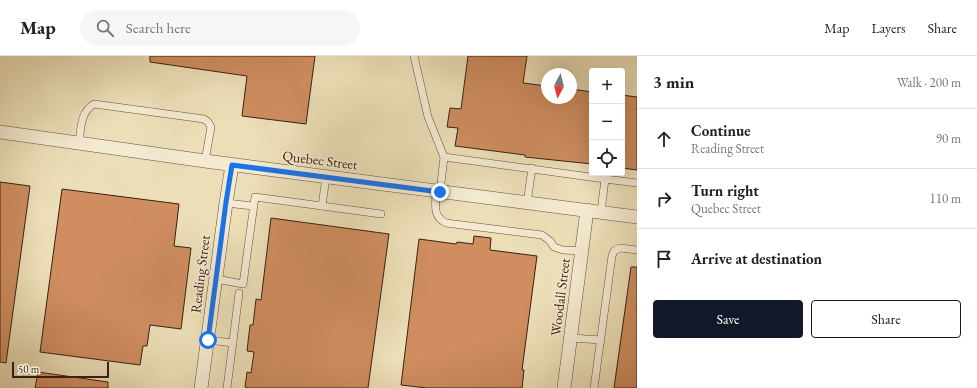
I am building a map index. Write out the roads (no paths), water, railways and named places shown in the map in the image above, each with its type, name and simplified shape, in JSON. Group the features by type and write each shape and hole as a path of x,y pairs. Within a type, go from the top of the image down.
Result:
{"street":[{"name":"Quebec Street","path":"0,132 232,165 637,217"},
{"name":"Reading Street","path":"201,388 232,165"},
{"name":"Woodall Street","path":"564,388 587,210"}],"lane":[{"path":"414,56 428,117 444,157 435,213 439,220 446,223 542,235 550,241 554,247 563,250 582,251"},
{"path":"79,143 83,114 88,107 94,104 204,119 211,127 205,161"},
{"path":"444,157 637,183"},
{"path":"527,203 532,168"},
{"path":"322,206 326,177"},
{"path":"601,212 605,179"},
{"path":"216,279 243,284 254,197 381,214"},
{"path":"226,202 253,206"},
{"path":"594,388 612,256 614,251 620,248 637,250"},
{"path":"227,388 239,293"},
{"path":"571,338 601,340"},
{"path":"208,340 233,343"}]}
